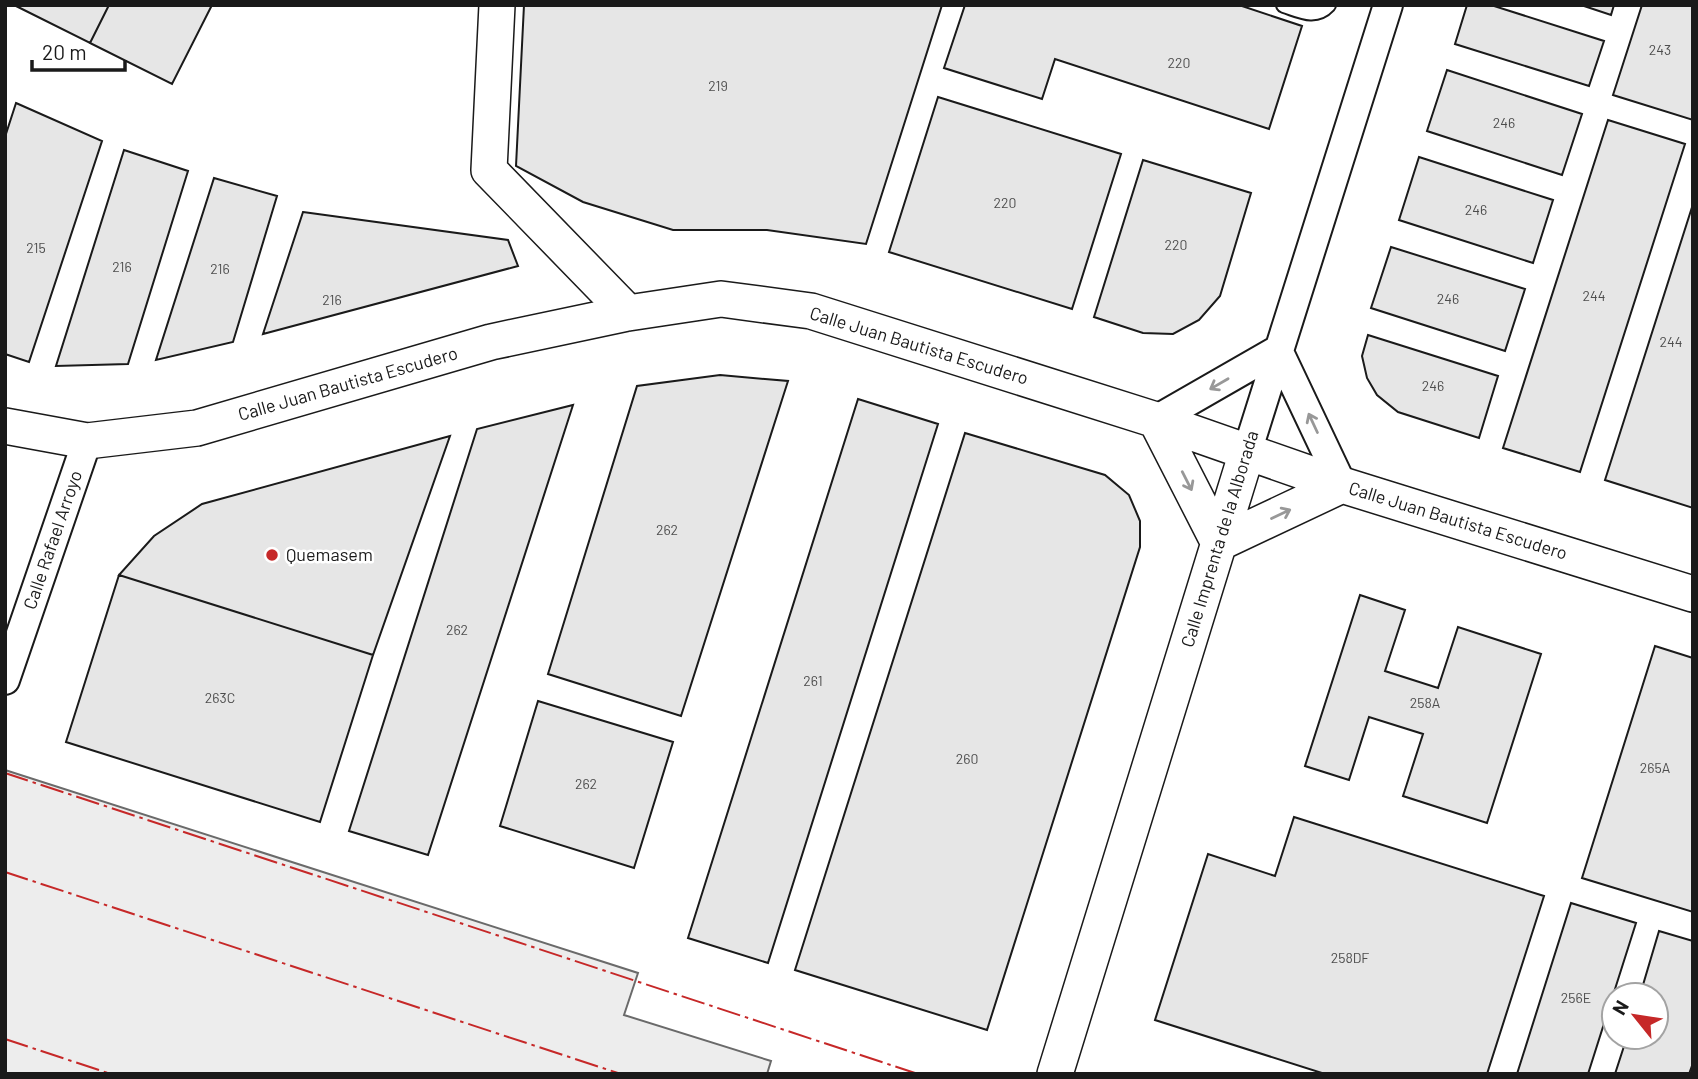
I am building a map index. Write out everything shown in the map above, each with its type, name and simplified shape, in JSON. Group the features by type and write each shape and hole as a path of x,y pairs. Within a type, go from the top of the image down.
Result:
{"street":[{"path":"497,5 489,170 628,313"},
{"name":"Calle Imprenta de la Alborada","path":"1055,1074 1386,6"},
{"name":"Calle Juan Bautista Escudero","path":"5,426 87,440 197,428 491,342 628,313 720,299 811,311 1156,420 1342,485 1693,594"},
{"path":"1278,350 1342,485 1219,543 1156,420 1278,350"},
{"name":"Calle Rafael Arroyo","path":"5,680 87,440"}],"lane":[{"path":"1284,5 1312,14 1322,12 1328,5"}],"shaded area":[{"path":"5,770 638,973 624,1015 771,1061 767,1074 5,1074"}],"building":[{"path":"14,5 109,5 90,43"},
{"path":"109,5 212,5 172,84 90,43"},
{"path":"524,5 942,5 866,244 767,230 673,230 583,202 516,166"},
{"path":"965,5 1239,5 1302,26 1269,129 1055,59 1042,99 944,68"},
{"path":"1467,5 1491,5 1604,41 1589,86 1455,44"},
{"path":"1581,5 1614,5 1611,15"},
{"path":"1642,5 1693,5 1693,120 1613,95"},
{"path":"1447,70 1582,114 1562,175 1427,131"},
{"path":"938,97 1121,154 1072,309 889,252"},
{"path":"16,103 102,141 29,362 5,354 5,137"},
{"path":"1608,120 1685,144 1580,472 1503,448"},
{"path":"124,150 188,171 128,364 56,366"},
{"path":"1419,157 1553,200 1533,263 1399,220"},
{"path":"1143,160 1251,193 1220,296 1199,320 1173,334 1143,333 1094,317"},
{"path":"214,178 277,196 233,342 156,360"},
{"path":"1693,204 1693,508 1605,480"},
{"path":"303,212 508,240 518,266 263,334"},
{"path":"1391,247 1525,289 1505,351 1371,308"},
{"path":"1368,335 1498,376 1479,438 1398,412 1377,395 1367,378 1362,356"},
{"path":"720,375 788,381 681,716 548,674 637,386"},
{"path":"858,399 938,424 768,963 688,938"},
{"path":"573,405 428,855 349,831 477,429"},
{"path":"965,433 1105,475 1129,495 1140,521 1140,547 987,1030 795,970"},
{"name":"Quemasem","path":"450,436 373,655 119,575 154,536 202,504"},
{"path":"119,575 373,655 320,822 66,742"},
{"path":"1360,595 1405,610 1385,671 1438,688 1458,627 1541,654 1487,823 1403,796 1423,734 1369,717 1349,780 1305,766"},
{"path":"1655,646 1693,658 1693,912 1582,878"},
{"path":"538,701 673,742 634,868 500,826"},
{"path":"1294,817 1544,896 1487,1074 1325,1074 1155,1020 1208,854 1275,876"},
{"path":"1571,903 1636,923 1618,981 1600,981 1600,1036 1588,1074 1517,1074"},
{"path":"1659,931 1693,941 1693,1063 1689,1074 1615,1074 1622,1051 1670,1051 1670,981 1644,981"}],"power":[{"path":"5,773 918,1074"},
{"path":"5,872 621,1074"},
{"path":"5,1039 111,1074"}],"place":[{"name":"Quemasem","path":"272,555"}]}
